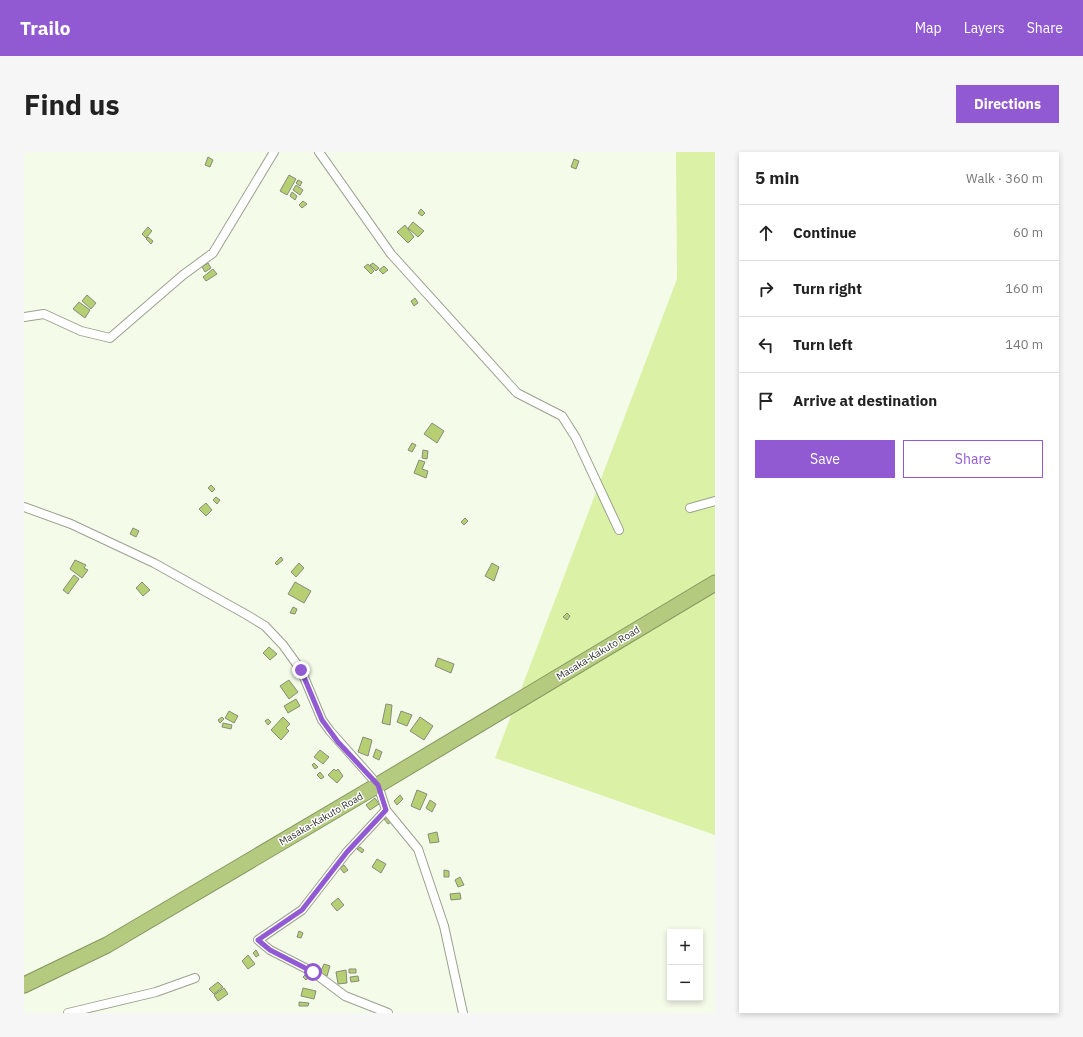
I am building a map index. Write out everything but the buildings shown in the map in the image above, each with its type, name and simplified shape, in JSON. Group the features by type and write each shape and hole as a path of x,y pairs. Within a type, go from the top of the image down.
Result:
{"highway":[{"name":"Masaka-Kakuto Road","path":"24,985 107,945 715,583"}],"street":[{"path":"24,317 44,314 81,331 110,338 178,280 213,253 274,152"},
{"path":"319,152 391,254 517,393 562,416 576,438 619,530"},
{"path":"690,508 715,501"},
{"path":"24,507 71,524 154,564 265,626 283,645 301,670 322,720 378,785 386,810 418,849 444,926 463,1013"},
{"path":"386,810 347,852 302,910 258,940 270,950 313,972 345,996 388,1013"},
{"path":"68,1013 156,992 195,978"}],"green space":[{"path":"676,152 715,152 715,835 495,758 677,279"}],"route":[{"path":"301,670 307,681 322,720 338,742 378,785 386,810 347,852 302,910 258,940 270,950 313,972"}]}
